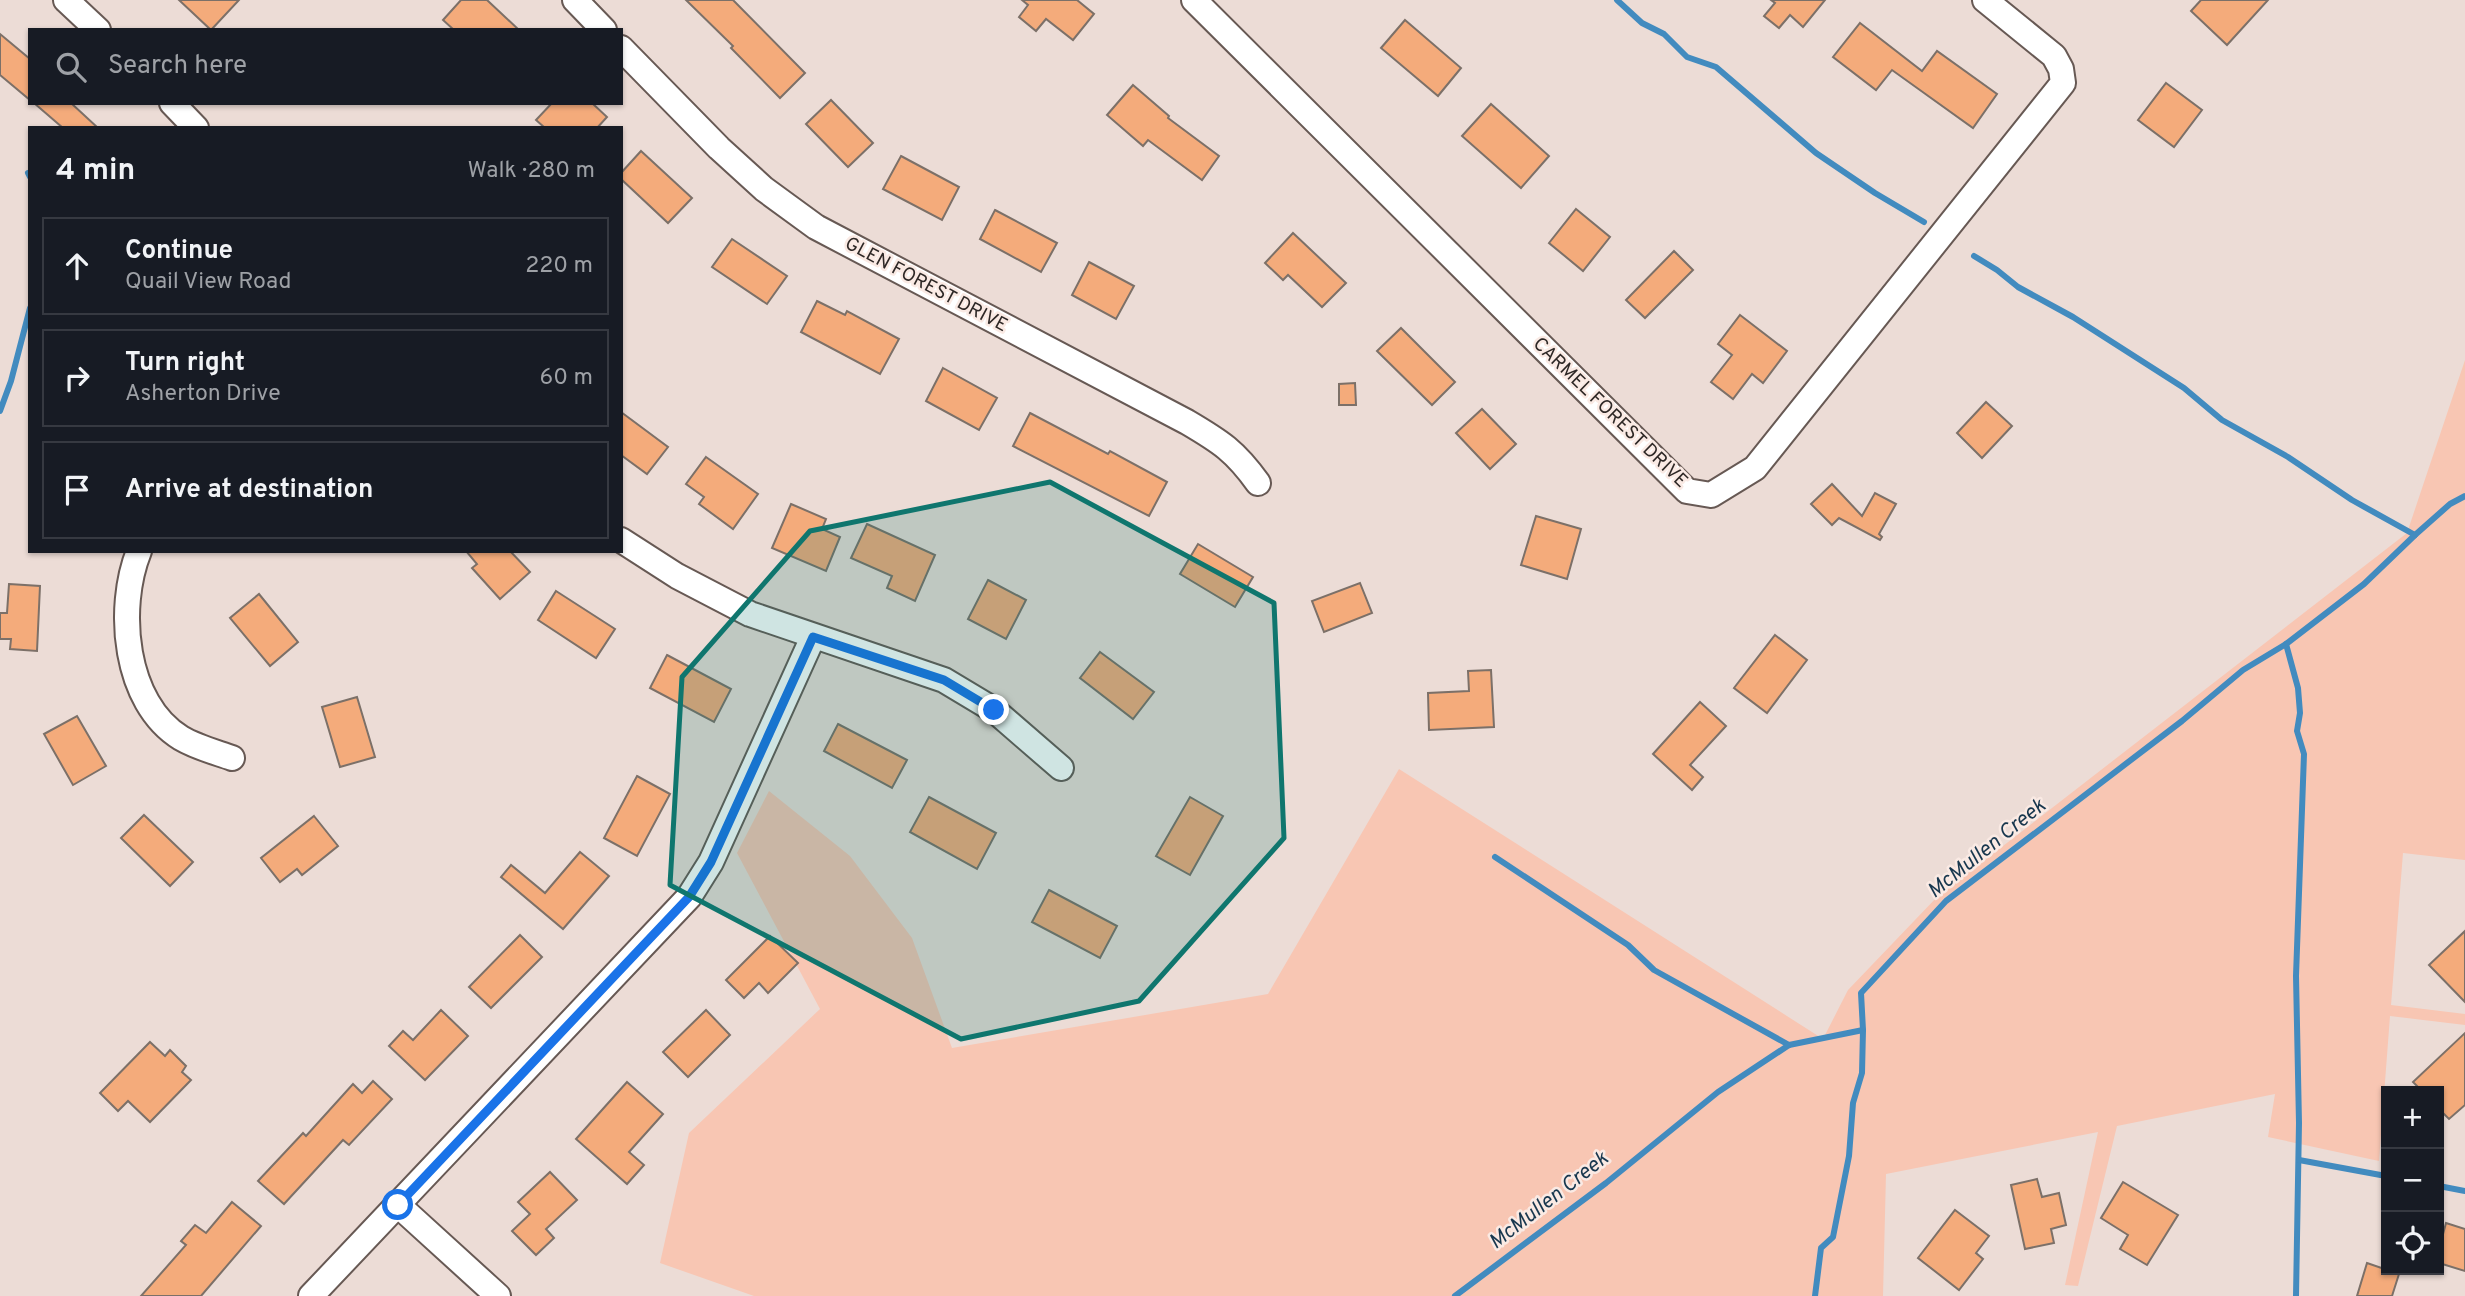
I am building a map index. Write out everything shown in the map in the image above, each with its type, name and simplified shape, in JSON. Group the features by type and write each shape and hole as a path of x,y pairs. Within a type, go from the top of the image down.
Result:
{"street":[{"path":"66,0 96,28"},
{"path":"575,0 602,28"},
{"name":"CARMEL FOREST DRIVE","path":"1194,0 1687,491 1711,495 1755,468 2063,83 2061,69 2054,56 1985,0"},
{"name":"GLEN FOREST DRIVE","path":"623,50 728,156 764,189 816,227 1187,422 1240,458 1258,484"},
{"path":"174,105 194,126"},
{"path":"623,541 725,603 813,637 944,680 994,710 1061,768"},
{"path":"138,553 127,592 126,627 133,667 150,705 163,723 181,738 232,758"},
{"path":"311,1296 689,897 711,862 813,637"},
{"path":"398,1205 498,1296"}],"highlighted area":[{"path":"1050,482 1274,603 1284,838 1139,1001 961,1039 670,885 682,677 810,531"}],"shaded area":[{"path":"2465,360 2465,860 2403,853 2391,1005 2465,1014 2465,1025 2390,1016 2385,1086 2381,1086 2379,1161 2268,1137 2275,1094 2117,1126 2078,1286 2065,1285 2098,1132 1886,1174 1883,1296 754,1296 660,1263 689,1133 820,1009 737,853 769,791 850,856 912,938 952,1048 1268,994 1399,769 1823,1039 1848,990 1937,897 2407,533"}],"building":[{"path":"179,0 239,0 213,28 209,28"},
{"path":"461,0 487,0 517,28 452,28 443,20"},
{"path":"686,0 733,0 805,73 780,98"},
{"path":"1022,0 1077,0 1094,14 1073,40 1046,19 1036,31 1019,17 1028,5"},
{"path":"1771,0 1825,0 1803,27 1790,15 1779,28 1764,16 1775,3"},
{"path":"2201,0 2268,0 2227,45 2191,11"},
{"path":"1405,20 1461,68 1438,96 1381,48"},
{"path":"1860,23 1922,71 1937,51 1997,94 1973,128 1892,70 1876,90 1833,57"},
{"path":"0,34 28,57 28,98 0,75"},
{"path":"2166,83 2202,110 2174,147 2138,120"},
{"path":"1133,85 1169,116 1168,118 1219,156 1202,180 1148,140 1143,146 1107,115"},
{"path":"831,100 873,143 848,167 806,124"},
{"path":"1491,104 1549,156 1521,188 1462,136"},
{"path":"36,105 73,105 96,126 61,126"},
{"path":"550,105 594,105 607,117 599,126 543,126 536,120"},
{"path":"641,151 692,198 668,223 623,181 623,171"},
{"path":"901,156 959,187 942,220 883,189"},
{"path":"1576,209 1610,237 1583,271 1549,243"},
{"path":"995,210 1057,243 1041,272 980,239"},
{"path":"1293,233 1346,283 1322,307 1288,275 1283,280 1265,263"},
{"path":"732,239 787,276 767,304 712,267"},
{"path":"1674,251 1693,270 1645,318 1626,300"},
{"path":"1089,262 1134,286 1116,319 1072,295"},
{"path":"817,301 845,315 847,311 899,339 880,374 801,332"},
{"path":"1740,315 1787,351 1763,383 1752,374 1733,399 1711,382 1732,355 1718,344"},
{"path":"1401,328 1455,382 1432,405 1377,351"},
{"path":"943,368 997,398 979,430 926,401"},
{"path":"1355,383 1356,405 1339,405 1339,384"},
{"path":"1986,402 2012,426 1982,458 1957,433"},
{"path":"1482,409 1516,444 1490,469 1456,433"},
{"path":"623,413 668,447 647,474 623,456"},
{"path":"1030,413 1167,482 1149,516 1013,446"},
{"path":"706,457 758,494 733,529 699,504 704,497 686,484"},
{"path":"1832,484 1862,516 1875,493 1896,504 1879,534 1882,537 1880,540 1839,518 1832,525 1811,504"},
{"path":"791,504 826,519 822,529 840,537 826,571 772,548"},
{"path":"1536,516 1581,529 1567,579 1521,565"},
{"path":"867,524 935,555 915,601 887,588 892,576 851,558"},
{"path":"1198,544 1253,577 1235,607 1180,574"},
{"path":"468,553 512,553 530,572 500,599 472,568 477,564"},
{"path":"988,580 1026,600 1006,639 968,619"},
{"path":"1360,583 1372,613 1324,632 1312,601"},
{"path":"9,584 40,586 37,651 10,649 11,639 0,639 0,613 7,613"},
{"path":"556,591 615,629 596,658 538,620"},
{"path":"259,594 298,642 270,666 230,618"},
{"path":"1775,635 1807,660 1767,713 1734,688"},
{"path":"1100,652 1154,692 1133,719 1080,678"},
{"path":"667,655 731,689 714,722 650,688"},
{"path":"1491,670 1494,727 1429,730 1428,693 1469,691 1468,671"},
{"path":"357,697 375,757 340,767 322,707"},
{"path":"1700,702 1726,726 1690,765 1703,777 1692,790 1653,754"},
{"path":"77,716 106,766 73,785 44,734"},
{"path":"838,724 907,760 892,788 824,751"},
{"path":"637,776 670,794 637,856 604,838"},
{"path":"929,797 996,833 977,869 910,832"},
{"path":"1190,797 1223,816 1190,875 1156,856"},
{"path":"144,815 193,862 170,886 121,838"},
{"path":"314,816 338,846 302,875 297,869 280,882 261,858"},
{"path":"580,852 609,876 563,929 501,877 511,865 545,893"},
{"path":"1049,890 1117,926 1100,958 1032,922"},
{"path":"2465,931 2465,1002 2429,965"},
{"path":"520,935 542,957 491,1008 469,987"},
{"path":"770,936 798,963 768,993 759,983 744,998 726,980"},
{"path":"441,1010 468,1036 425,1080 389,1046 403,1031 413,1040"},
{"path":"706,1010 730,1035 688,1077 663,1052"},
{"path":"2465,1033 2465,1105 2449,1119 2444,1114 2444,1086 2417,1086 2413,1082"},
{"path":"150,1042 165,1056 170,1050 186,1066 182,1072 191,1080 150,1122 128,1101 118,1111 100,1093"},
{"path":"373,1081 392,1099 349,1145 343,1140 284,1204 258,1181 303,1133 306,1136 353,1084 362,1093"},
{"path":"627,1082 663,1114 629,1152 644,1165 627,1184 576,1139"},
{"path":"550,1172 577,1200 546,1229 554,1238 536,1255 512,1231 530,1214 518,1202"},
{"path":"2037,1179 2042,1197 2059,1193 2066,1225 2051,1229 2054,1243 2025,1249 2011,1185"},
{"path":"2123,1182 2178,1215 2147,1265 2120,1249 2128,1235 2101,1218"},
{"path":"232,1202 261,1226 201,1296 141,1296 186,1245 181,1241 195,1225 206,1233"},
{"path":"1955,1210 1989,1236 1976,1253 1983,1259 1959,1290 1918,1258"},
{"path":"2446,1223 2465,1229 2465,1271 2444,1265"},
{"path":"2367,1263 2381,1268 2381,1275 2399,1275 2392,1296 2357,1296"}],"waterway":[{"path":"1617,0 1642,23 1664,34 1687,57 1716,67 1816,153 1924,222"},
{"path":"1974,256 2018,287 2073,317 2184,388 2222,420 2288,457 2352,500 2415,535"},
{"path":"0,411 28,316"},
{"name":"McMullen Creek","path":"1815,1296 1821,1248 1833,1237 1849,1156 1853,1103 1862,1073 1861,993 1946,901 2182,721 2243,670 2286,644 2364,584 2450,504 2465,496"},
{"path":"2286,644 2298,688 2300,713 2297,731 2304,754 2296,976 2299,1123 2296,1296"},
{"path":"1495,857 1628,945 1654,970 1789,1045"},
{"name":"McMullen Creek","path":"1455,1296 1606,1183 1718,1092 1789,1045 1863,1030"},
{"path":"2299,1160 2381,1175"},
{"path":"2444,1187 2465,1191"}],"route":[{"path":"398,1205 689,897 711,862 813,637 944,680 994,710"}]}
